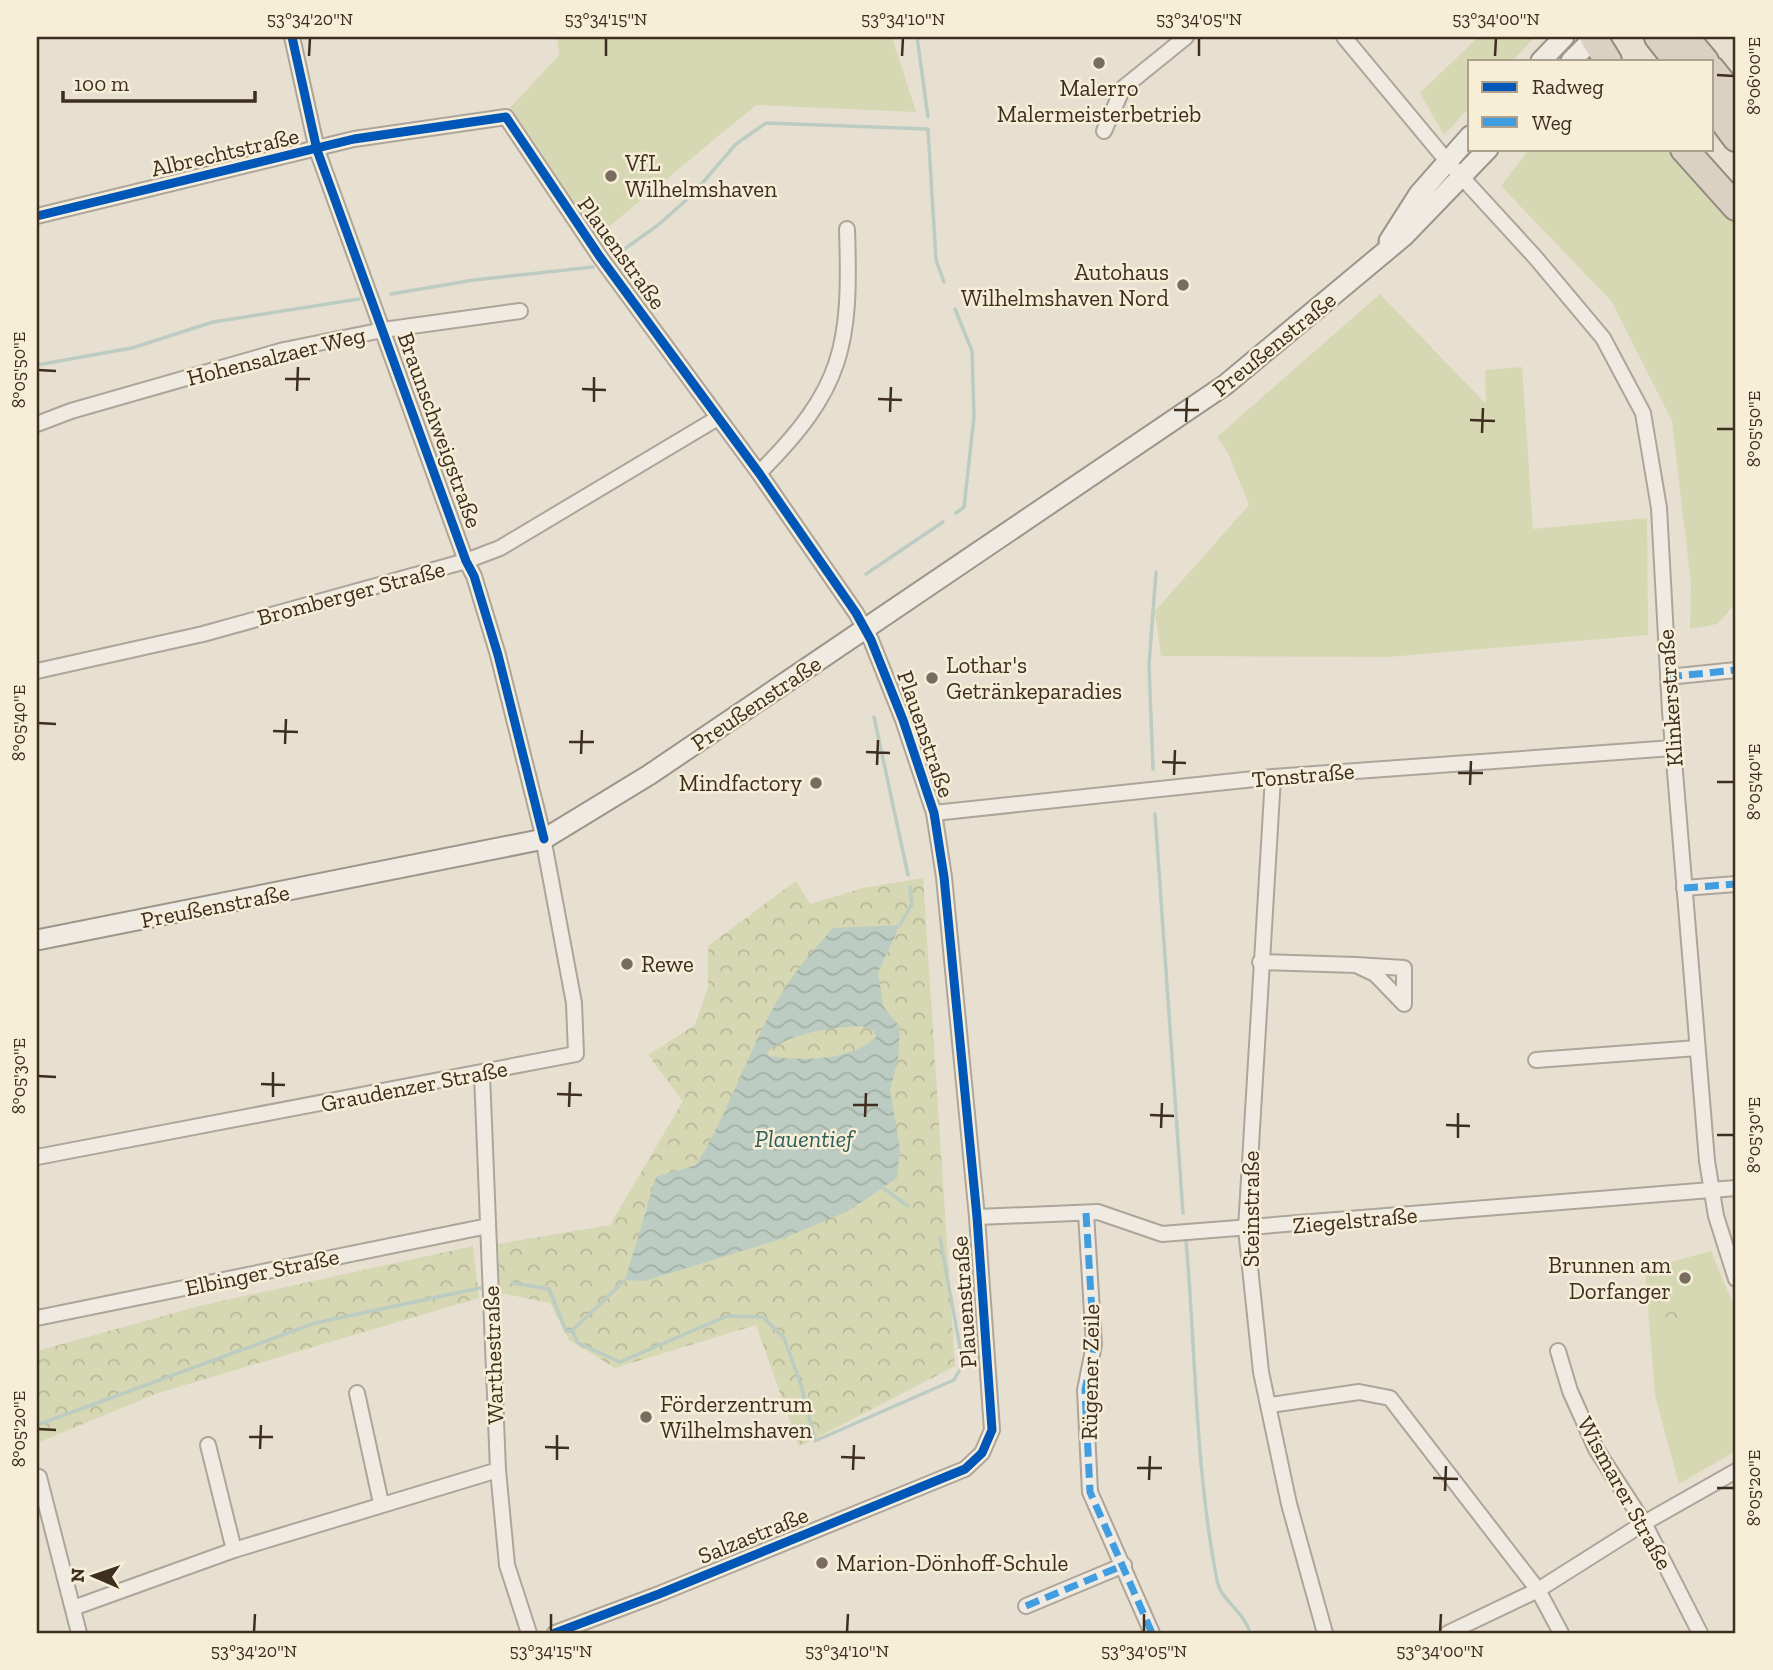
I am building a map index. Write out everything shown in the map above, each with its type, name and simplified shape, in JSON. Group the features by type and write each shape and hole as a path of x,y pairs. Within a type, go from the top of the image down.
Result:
{"highway":[{"path":"1594,37 1607,60"},
{"path":"1658,37 1676,60"},
{"path":"1685,37 1704,60"},
{"path":"1714,72 1736,100"},
{"path":"1714,109 1736,138"},
{"path":"1685,150 1736,207"}],"main road":[{"path":"1542,60 1564,37"},
{"path":"1572,60 1594,37"},
{"name":"Preußenstraße","path":"1381,254 1419,194 1468,138"},
{"name":"Preußenstraße","path":"37,940 544,839 649,775 1224,385 1404,236 1487,150"}],"street":[{"name":"Braunschweigstraße","path":"292,37 317,150 466,561 474,576 498,655 544,839"},
{"path":"1104,131 1123,88 1186,37"},
{"name":"Klinkerstraße","path":"1344,37 1447,161 1535,257 1603,338 1643,413 1659,508 1673,748 1710,1190 1723,1242 1736,1279"},
{"name":"Albrechtstraße","path":"37,216 354,139 506,117"},
{"name":"Plauenstraße","path":"506,117 600,257 716,419 759,472 865,628 903,720 934,813 944,877 977,1217 992,1430 982,1453 965,1469"},
{"path":"759,472 790,441 828,388 845,340 849,295 847,229"},
{"name":"Hohensalzaer Weg","path":"37,424 71,411 284,350 383,330 520,311"},
{"name":"Bromberger Straße","path":"37,671 203,634 387,586 466,561 500,548 716,419"},
{"path":"1668,677 1736,670"},
{"name":"Tonstraße","path":"934,813 1273,776 1673,748"},
{"name":"Steinstraße","path":"1273,776 1246,1229 1261,1372 1289,1504 1325,1633"},
{"name":"Graudenzer Straße","path":"37,1157 576,1054 574,1003 544,839"},
{"path":"1684,888 1736,884"},
{"path":"1260,962 1356,965"},
{"path":"1536,1060 1697,1048"},
{"name":"Warthestraße","path":"482,1074 498,1470 508,1565 528,1633"},
{"name":"Ziegelstraße","path":"977,1217 1098,1212 1162,1234 1736,1188"},
{"name":"Rügener Zeile","path":"1086,1213 1094,1345 1085,1390 1090,1492 1152,1633"},
{"name":"Elbinger Straße","path":"37,1318 488,1226"},
{"name":"Wismarer Straße","path":"1558,1351 1570,1391 1596,1449 1644,1523 1700,1633"},
{"path":"1270,1405 1359,1392 1390,1398 1538,1590 1561,1633"},
{"path":"357,1393 382,1503"},
{"path":"208,1445 234,1550"},
{"name":"Salzastraße","path":"555,1633 659,1594 965,1469"},
{"path":"73,1608 234,1550 498,1470"},
{"path":"1448,1633 1538,1590 1644,1523 1736,1471"},
{"path":"39,1477 79,1633"},
{"path":"1026,1606 1124,1565"}],"green space":[{"name":"VfL Wilhelmshaven","path":"557,37 892,37 916,112 756,105 594,239 508,110 559,55"},
{"path":"1478,37 1535,37 1513,60 1468,60 1468,109 1444,135 1420,93"},
{"path":"1528,150 1677,150 1736,215 1736,603 1717,624 1690,629 1691,584 1672,421 1612,302 1501,186"},
{"path":"1380,294 1486,404 1485,370 1522,367 1533,529 1647,518 1648,635 1388,657 1161,656 1155,611 1249,505 1228,453 1217,437"},
{"path":"923,878 955,1366 799,1447 756,1325 615,1368 569,1340 550,1303 500,1293 498,1244 610,1225 683,1101 648,1055 695,1025 708,987 708,946 796,881 810,904 863,888"},
{"path":"473,1246 479,1298 158,1393 37,1443 37,1351 199,1306"},
{"path":"1711,1251 1736,1311 1736,1451 1679,1484 1655,1396 1645,1269"},
{"path":"1665,1291 1677,1302 1678,1327 1660,1329 1657,1292"}],"water":[{"name":"Plauentief","path":"900,925 878,972 883,1006 900,1027 898,1059 890,1090 900,1148 897,1178 848,1211 784,1238 644,1281 625,1280 656,1177 696,1165 777,1001 796,972 833,928","holes":["862,1026 874,1031 876,1037 866,1045 840,1055 796,1059 769,1056 767,1052 787,1040 825,1030"]}],"waterway":[{"path":"917,37 928,117"},
{"path":"619,253 658,225 692,195 736,144 766,123 928,129 936,260 944,282"},
{"path":"391,294 474,280 593,267"},
{"path":"37,365 132,348 213,322 359,299"},
{"path":"955,309 972,351 974,417 964,507 956,513"},
{"path":"866,574 943,522"},
{"path":"1153,769 1149,665 1156,572"},
{"path":"874,717 908,875"},
{"path":"1155,814 1183,1213"},
{"path":"900,925 912,904 910,887"},
{"path":"883,1188 908,1206"},
{"path":"625,1280 572,1331 578,1343 620,1362 727,1316 763,1317 784,1338 801,1385 815,1441 954,1380 963,1364 940,1238"},
{"path":"1186,1241 1200,1453 1210,1538 1219,1587 1250,1633"},
{"path":"513,1283 549,1289 566,1331 572,1331"},
{"path":"37,1425 315,1323 480,1288"}],"marked path":[{"path":"1668,677 1736,670"},
{"path":"1684,888 1736,884"},
{"path":"1086,1213 1094,1345 1085,1390 1090,1492 1152,1633"},
{"path":"1026,1606 1124,1565"}],"cycle path":[{"path":"292,37 317,150 466,561 474,576 498,655 544,839"},
{"path":"37,216 354,139 506,117 600,257 759,473 856,613 871,640 903,720 934,813 944,877 977,1217 992,1430 982,1453 965,1469 659,1594 555,1633"}],"place":[{"name":"Malerro Malermeisterbetrieb","path":"1099,63"},
{"name":"VfL Wilhelmshaven","path":"611,176"},
{"name":"Autohaus Wilhelmshaven Nord","path":"1183,285"},
{"name":"Lothar's Getränkeparadies","path":"932,678"},
{"name":"Mindfactory","path":"816,783"},
{"name":"Rewe","path":"627,964"},
{"name":"Brunnen am Dorfanger","path":"1685,1278"},
{"name":"Förderzentrum Wilhelmshaven","path":"646,1417"},
{"name":"Marion-Dönhoff-Schule","path":"822,1563"}]}
